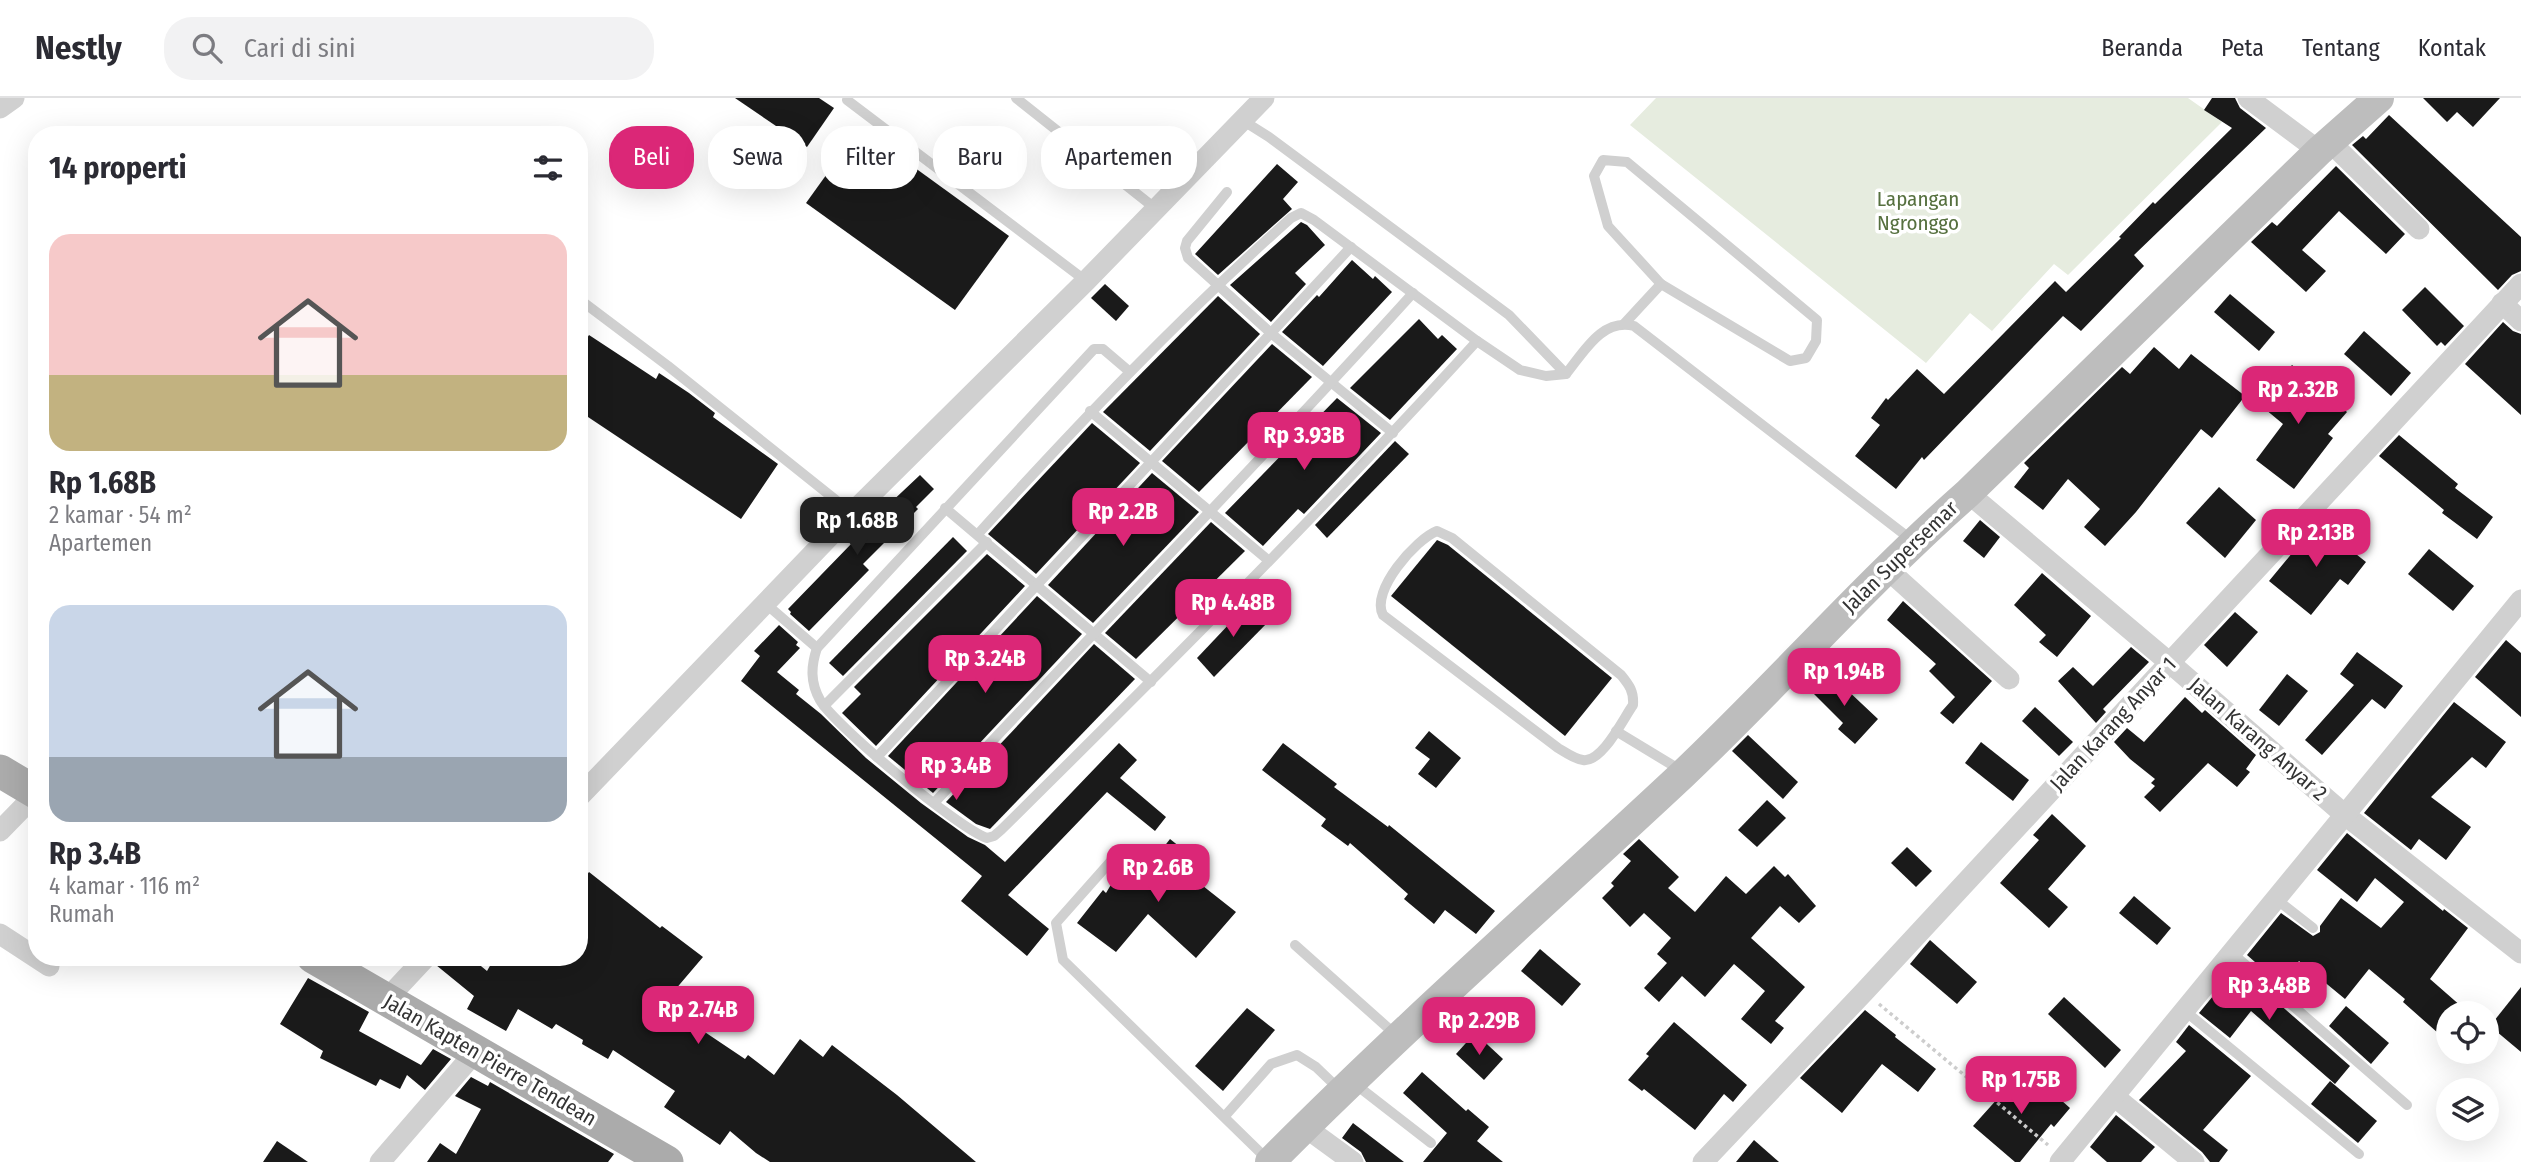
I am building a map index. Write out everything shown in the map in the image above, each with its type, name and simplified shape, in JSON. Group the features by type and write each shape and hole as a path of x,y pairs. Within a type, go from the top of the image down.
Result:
{"main road":[{"name":"Jalan Supersemar","path":"1270,1162 1398,1037 1684,772 1913,541 1968,493 2379,98"},
{"path":"0,771 28,788"},
{"name":"Jalan Kapten Pierre Tendean","path":"328,966 667,1162"}],"street":[{"path":"0,108 14,98"},
{"path":"588,788 852,513 1086,281 1264,98"},
{"path":"2248,98 2325,147 2418,229"},
{"name":"Jalan Karang Anyar 1","path":"1703,1162 2521,284"},
{"path":"2502,303 2521,320"},
{"name":"Jalan Karang Anyar 2","path":"1968,493 2345,815 2521,953"},
{"path":"1886,568 2009,679"},
{"path":"2062,1160 2521,600"},
{"path":"0,831 28,802"},
{"path":"0,934 28,952"},
{"path":"385,1000 417,966"},
{"path":"380,1162 477,1050"},
{"path":"2115,1097 2194,1162"},
{"path":"1306,1127 1353,1162"}],"lane":[{"path":"1016,98 1156,209"},
{"path":"847,100 1086,281"},
{"path":"1242,120 1509,315 1566,374"},
{"path":"1603,160 1627,162 1817,320 1816,341 1806,358 1790,361 1661,284 1608,226 1594,176 1603,160"},
{"path":"1227,192 1195,229 1185,248 1188,258 1272,334 1393,433"},
{"path":"824,706 982,538 1090,411 1217,284 1291,218 1301,213 1520,370 1546,376 1566,374 1599,334 1612,326 1634,326 1913,541"},
{"path":"877,757 1351,247"},
{"path":"1624,324 1661,284"},
{"path":"935,802 1209,510 1333,383 1413,293"},
{"path":"588,306 852,513"},
{"path":"1130,372 1103,349 1094,349 817,648 811,675 824,706 838,723 935,802 987,838 994,836 1151,682 1393,433 1478,341"},
{"path":"1090,411 1268,560"},
{"path":"946,508 1151,682"},
{"path":"1437,531 1452,538 1621,675 1634,695 1633,705 1616,731 1599,755 1590,760 1581,760 1558,748 1383,615 1380,610 1381,596 1393,572 1432,533 1437,531"},
{"path":"766,604 817,648"},
{"path":"1616,731 1684,772"},
{"path":"1119,852 1056,923 1063,960 1270,1162"},
{"path":"2276,899 2313,928"},
{"path":"1295,946 1398,1037"},
{"path":"2232,953 2407,1105"},
{"path":"2185,1011 2359,1154"},
{"path":"1225,1116 1271,1064 1297,1055 1431,1143"}],"path":[{"path":"1864,992 2062,1160"}],"green space":[{"name":"Lapangan Ngronggo","path":"1656,98 2188,98 2222,122 2068,275 2054,264 1992,331 1970,313 1926,363 1630,125"}],"building":[{"path":"735,98 819,98 834,108 807,147 807,126 776,126"},
{"path":"2212,98 2235,98 2240,108 2266,128 2134,255 2144,266 2081,331 2063,316 1924,460 1922,457 1896,489 1855,456 1880,425 1871,418 1886,398 1888,400 1917,369 1944,394 2055,281 2066,292 2153,202 2155,204 2232,128 2204,110"},
{"path":"2423,98 2500,98 2473,127 2457,112 2447,122"},
{"path":"2389,115 2521,237 2521,271 2512,275 2498,290 2352,145 2363,136 2366,139"},
{"path":"1277,164 1298,182 1283,199 1292,209 1218,275 1195,254"},
{"path":"2336,166 2405,234 2386,254 2339,211 2302,250 2326,271 2306,292 2251,242 2272,222 2277,226"},
{"path":"919,171 933,181 933,189 944,189 1009,236 955,310 806,203 821,182 821,189 919,189"},
{"path":"1301,222 1325,245 1295,273 1306,284 1271,322 1230,285"},
{"path":"1352,260 1392,292 1323,366 1282,332 1317,295 1319,297"},
{"path":"1105,284 1129,306 1116,321 1091,298"},
{"path":"2425,287 2464,326 2445,346 2441,342 2437,346 2402,310"},
{"path":"2230,294 2275,332 2259,351 2214,312"},
{"path":"1218,296 1260,334 1150,451 1103,412"},
{"path":"1419,319 1438,339 1442,335 1457,349 1390,420 1350,388"},
{"path":"2503,322 2521,334 2521,415 2465,364"},
{"path":"2364,331 2411,373 2391,396 2344,354"},
{"path":"588,336 656,379 659,373 689,393 715,413 713,417 778,464 741,519 588,417"},
{"path":"1272,344 1312,377 1199,492 1162,461"},
{"path":"2154,347 2179,369 2191,354 2245,396 2212,438 2201,429 2136,512 2105,546 2084,527 2100,509 2068,479 2043,510 2014,487 2029,468 2024,463 2122,367 2130,374"},
{"path":"2292,365 2347,412 2328,434 2333,438 2294,489 2256,460 2283,424 2259,404"},
{"path":"1337,398 1381,433 1304,514 1298,509 1263,546 1225,513"},
{"path":"1092,423 1140,463 1036,574 988,534"},
{"path":"2399,435 2458,484 2455,488 2493,517 2477,539 2442,513 2444,510 2379,456"},
{"path":"1395,441 1409,454 1327,538 1315,525"},
{"path":"1152,473 1199,512 1093,623 1048,585"},
{"path":"920,475 934,489 916,507 918,509 863,564 869,570 809,631 788,609 853,542 851,540"},
{"path":"2219,487 2256,520 2225,558 2186,523"},
{"path":"1980,520 2000,537 1984,558 1963,541"},
{"path":"1211,522 1245,551 1136,659 1105,633"},
{"path":"2317,523 2366,562 2348,585 2340,579 2311,615 2269,581"},
{"path":"953,537 967,551 843,676 829,663"},
{"path":"1437,540 1448,545 1612,678 1565,736 1391,596"},
{"path":"2429,549 2474,586 2453,611 2408,574"},
{"path":"987,554 1025,586 876,746 842,713 861,694 854,687"},
{"path":"2042,573 2091,616 2057,657 2039,642 2046,635 2014,605"},
{"path":"1037,596 1082,634 933,793 888,756"},
{"path":"1903,601 1992,681 1953,724 1940,713 1955,697 1929,671 1936,664 1887,620"},
{"path":"1250,602 1270,620 1214,677 1197,658"},
{"path":"2235,612 2258,632 2227,667 2204,645"},
{"path":"779,625 798,642 796,645 800,648 777,672 799,690 796,694 821,714 866,758 921,803 968,837 985,845 1005,862 1119,743 1137,760 1120,778 1166,817 1155,831 1107,792 1008,895 1049,929 1027,956 961,901 982,876 741,681 760,656 754,651"},
{"path":"2506,640 2521,653 2521,717 2475,677"},
{"path":"1094,644 1135,679 990,829 976,824 946,802"},
{"path":"2131,647 2149,662 2103,709 2106,712 2096,723 2058,681 2073,667 2093,686"},
{"path":"2357,652 2403,686 2385,709 2372,699 2322,755 2305,740 2354,685 2340,674"},
{"path":"1828,672 1878,719 1855,744 1838,729 1843,723 1810,690"},
{"path":"2287,674 2308,691 2279,726 2259,710"},
{"path":"2185,697 2202,713 2205,710 2256,755 2246,769 2250,772 2237,787 2208,763 2160,812 2144,797 2155,786 2151,783 2155,779 2114,742 2127,728 2144,742"},
{"path":"2454,702 2506,742 2486,768 2472,757 2431,797 2471,827 2446,860 2419,839 2411,850 2364,813"},
{"path":"2035,707 2073,742 2059,756 2022,721"},
{"path":"1429,731 1461,758 1436,788 1418,774 1430,759 1415,748"},
{"path":"1748,735 1798,782 1783,799 1732,751"},
{"path":"1981,742 2029,780 2013,801 1965,763"},
{"path":"1283,743 1337,784 1334,787 1388,827 1389,825 1495,911 1476,934 1445,910 1434,924 1404,899 1408,894 1350,843 1348,846 1321,826 1326,819 1262,770"},
{"path":"1767,800 1786,818 1757,847 1738,830"},
{"path":"2052,814 2086,846 2048,889 2068,907 2049,928 2000,883 2039,840 2033,835"},
{"path":"2347,833 2468,928 2430,979 2455,1001 2436,1001 2436,1031 2403,1002 2405,999 2369,969 2345,999 2299,961 2280,984 2247,955 2281,913 2313,936 2320,932 2320,926 2341,898 2381,928 2404,902 2375,878 2357,902 2317,870"},
{"path":"1170,839 1195,859 1184,871 1236,912 1196,958 1148,914 1116,952 1077,923 1103,890 1106,893 1127,858 1146,870"},
{"path":"1639,839 1679,877 1668,888 1695,912 1726,876 1746,894 1774,866 1785,877 1788,874 1816,906 1799,923 1780,906 1751,938 1805,987 1775,1021 1784,1028 1771,1044 1741,1019 1765,991 1734,964 1705,997 1682,976 1659,1002 1644,988 1667,963 1657,954 1671,938 1644,913 1630,927 1602,898 1614,886 1611,883 1631,861 1623,854"},
{"path":"1907,847 1932,871 1916,887 1891,863"},
{"path":"588,873 703,957 663,1004 745,1059 748,1055 774,1075 800,1039 823,1057 832,1045 897,1095 976,1162 770,1162 730,1131 720,1145 664,1107 675,1091 613,1050 608,1059 556,1024 552,1029 518,1009 506,1031 467,1009 474,996 437,966 481,966 487,971 490,966 588,966"},
{"path":"2134,896 2171,928 2157,945 2119,913"},
{"path":"1930,940 1977,982 1957,1004 1910,964"},
{"path":"1540,949 1581,984 1562,1006 1521,971"},
{"path":"2237,967 2350,1066 2335,1084 2251,1011 2230,1038 2199,1013"},
{"path":"308,978 369,1012 359,1031 421,1065 433,1049 451,1059 425,1090 407,1075 400,1089 380,1079 376,1086 320,1058 323,1051 280,1024"},
{"path":"2521,987 2521,1052 2499,1034 2499,1015"},
{"path":"2064,997 2121,1050 2105,1068 2048,1014"},
{"path":"2346,1006 2389,1043 2371,1064 2329,1026"},
{"path":"1247,1008 1275,1030 1223,1091 1195,1066"},
{"path":"1865,1010 1936,1069 1918,1092 1882,1064 1842,1113 1800,1078"},
{"path":"1674,1022 1747,1085 1733,1102 1724,1094 1695,1130 1644,1089 1642,1091 1628,1080"},
{"path":"2189,1025 2251,1076 2203,1130 2228,1150 2219,1162 2210,1162 2202,1152 2139,1100 2186,1051 2176,1042"},
{"path":"1475,1033 1503,1059 1484,1080 1456,1054"},
{"path":"2025,1068 2070,1108 2054,1127 2051,1124 2020,1162 2015,1162 1973,1126"},
{"path":"1422,1072 1466,1111 1468,1109 1489,1127 1477,1141 1503,1162 1423,1162 1447,1133 1403,1093"},
{"path":"471,1077 488,1086 490,1082 614,1154 608,1162 427,1162 440,1143 456,1154 481,1109 455,1096"},
{"path":"2330,1081 2377,1121 2358,1143 2311,1104"},
{"path":"2116,1115 2155,1147 2141,1162 2107,1162 2090,1147"},
{"path":"1353,1123 1404,1162 1366,1162 1361,1152 1342,1138"},
{"path":"1754,1140 1779,1162 1736,1162"},
{"path":"277,1141 308,1162 263,1162"}]}
